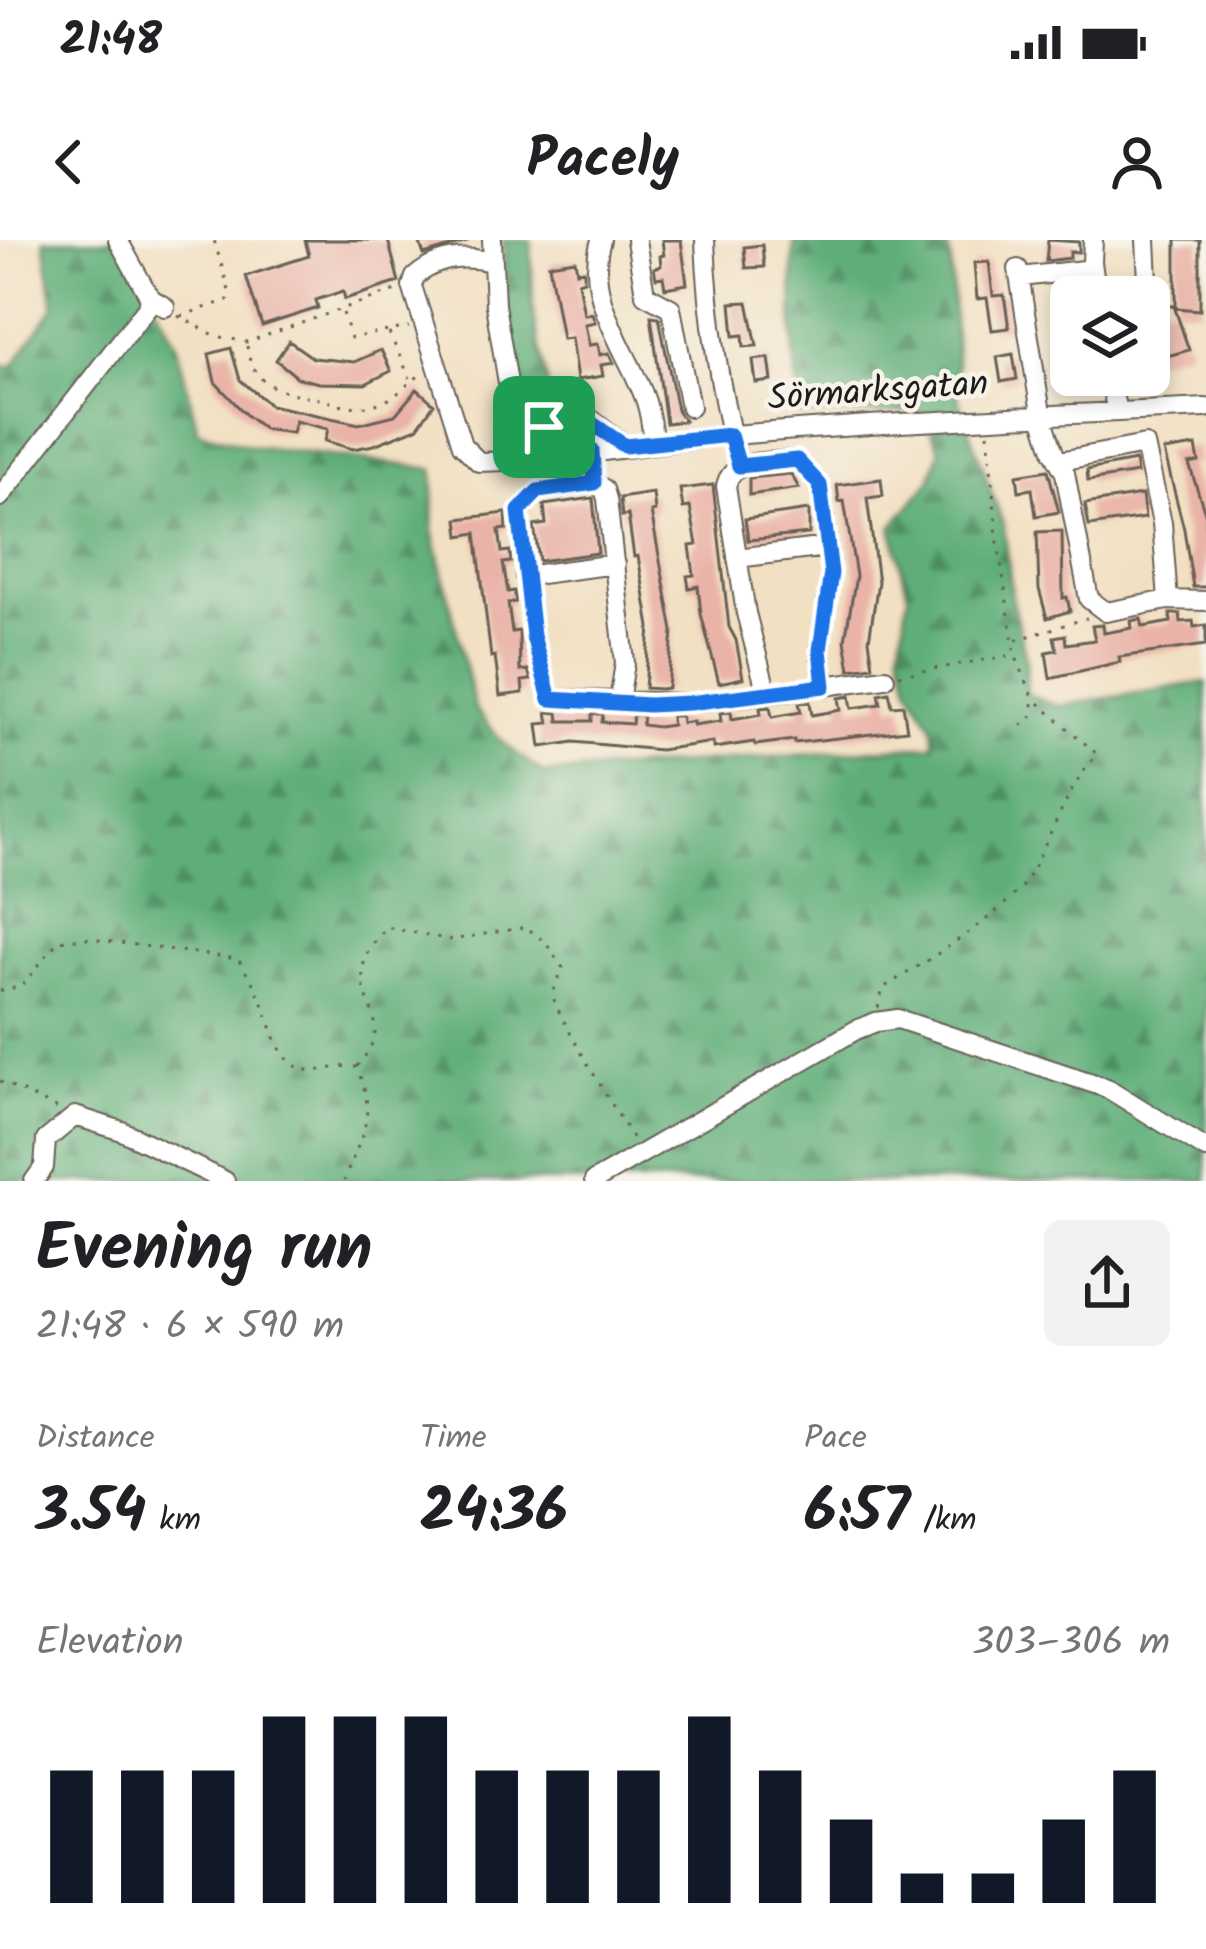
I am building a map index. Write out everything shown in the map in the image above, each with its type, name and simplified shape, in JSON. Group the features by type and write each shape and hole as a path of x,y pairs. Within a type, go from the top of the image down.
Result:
{"street":[{"path":"118,240 165,307"},
{"path":"491,262 472,257 436,263 415,277 412,286 469,456 479,462 521,461 491,262 492,240"},
{"path":"601,240 599,282 607,317 646,399 654,443"},
{"path":"636,240 641,283 651,300 671,308 691,407"},
{"path":"705,240 719,362 739,466"},
{"path":"1093,240 1094,276"},
{"path":"1146,240 1148,276"},
{"path":"1093,269 1019,273 1041,413 1060,461 1090,599 1097,609 1117,611 1168,600 1206,601"},
{"path":"0,497 148,306 165,307"},
{"path":"683,365 719,362"},
{"path":"1114,396 1117,412"},
{"name":"Sörmarksgatan","path":"521,461 730,435 1041,413 1206,408"},
{"path":"555,454 545,444 544,427 552,415 565,409 577,412 625,446"},
{"path":"1060,461 1145,446 1162,523 1168,600"},
{"path":"592,450 594,483"},
{"path":"766,694 746,613 726,486 739,466 797,460 820,485 831,573 820,650 824,686"},
{"path":"619,701 625,663 608,499 594,483 538,491 524,503 519,521 533,636 550,699 619,701 689,703 885,678"},
{"path":"737,558 827,547"},
{"path":"525,576 615,564"},
{"path":"594,1181 807,1057 876,1022 898,1019 1107,1088 1206,1149"},
{"path":"34,1181 44,1167 46,1140 75,1116 122,1131 225,1181"}],"path":[{"path":"165,307 228,300 228,284 214,240"},
{"path":"165,307 216,336 247,342 412,286"},
{"path":"342,312 351,338 401,326 415,331"},
{"path":"388,331 412,380"},
{"path":"247,342 256,369 275,389 342,407 356,409 386,401 428,372"},
{"path":"876,1022 883,988 932,958 1022,887 1078,776 1096,754 1034,699 1015,655 997,536 988,431"},
{"path":"1014,640 1080,622 1097,609"},
{"path":"885,678 1015,655"},
{"path":"1017,729 1031,718 1034,699"},
{"path":"356,1067 372,1049 377,1026 363,987 365,956 386,927 451,940 526,926 545,942 563,968 553,996 559,1019 642,1154"},
{"path":"0,991 22,986 58,941 84,938 153,951 216,953 238,959 261,997 278,1048 293,1062 308,1070 340,1064 356,1067"},
{"path":"344,1181 368,1122 368,1093 356,1067"},
{"path":"0,1082 75,1116"}],"green space":[{"path":"44,240 122,240 177,346 198,431 250,446 434,469 433,531 475,709 504,744 544,774 934,745 933,727 911,690 900,650 908,595 892,527 930,481 940,450 922,412 800,415 794,349 794,240 946,240 958,398 1004,527 1013,605 1026,658 1027,694 1060,706 1206,682 1206,1181 0,1181 0,365 13,366 54,307"},
{"path":"503,240 531,240 533,314 548,386 536,398 522,399 506,298"}],"building":[{"path":"305,240 388,240 399,282 345,299 343,291 316,300 318,308 262,326 246,276 309,256"},
{"path":"662,240 681,240 687,284 665,288 663,277 656,278 654,268 661,266 664,255"},
{"path":"1048,240 1079,242 1079,252 1046,261"},
{"path":"1176,240 1200,240 1200,310 1176,308"},
{"path":"467,242 424,255 420,244"},
{"path":"762,245 764,267 746,268 744,247"},
{"path":"575,260 577,271 584,270 584,280 578,282 584,314 592,313 595,322 585,324 589,345 598,344 600,355 609,353 614,363 601,365 603,376 577,380 571,338 562,339 549,264"},
{"path":"989,262 993,296 1004,295 1009,328 992,330 987,298 977,299 974,263"},
{"path":"748,302 757,346 744,347 743,335 734,336 731,303"},
{"path":"1170,306 1174,306 1189,350 1170,355"},
{"path":"651,316 659,317 677,410 684,421 666,423"},
{"path":"289,341 313,358 354,362 381,350 391,371 365,384 298,378 276,360"},
{"path":"231,348 240,380 270,405 359,424 395,415 417,389 434,404 417,428 353,449 325,441 328,429 295,421 292,433 264,429 215,382 209,354"},
{"path":"1013,354 1017,379 1001,382 997,357"},
{"path":"769,358 772,381 756,383 753,360"},
{"path":"1196,446 1199,462 1189,464 1206,516 1206,587 1193,587 1164,451"},
{"path":"1135,461 1137,473 1088,481 1087,470"},
{"path":"1048,470 1059,512 1036,516 1032,489 1019,491 1017,475"},
{"path":"791,474 799,488 749,495 749,478"},
{"path":"881,479 883,496 867,498 878,582 869,640 873,666 850,669 845,640 856,576 837,485"},
{"path":"713,485 729,627 743,678 719,683 698,586 689,588 687,576 694,575 690,546 697,545 690,507 683,508 680,489"},
{"path":"653,493 655,511 651,512 673,631 668,688 661,689 645,688 650,627 638,556 634,557 628,515 622,516 620,498"},
{"path":"1142,495 1145,518 1089,526 1085,504"},
{"path":"593,498 598,553 539,561 534,526 546,524 544,505"},
{"path":"809,510 809,534 748,540 745,519"},
{"path":"506,513 507,529 499,530 502,552 510,551 511,562 503,563 508,592 514,591 516,602 508,603 512,632 519,631 520,671 528,670 531,680 522,681 523,693 500,696 476,533 460,536 458,519"},
{"path":"1062,531 1063,598 1067,597 1070,611 1047,618 1039,589 1037,532"},
{"path":"1170,614 1180,614 1181,622 1193,621 1194,627 1206,625 1206,645 1119,657 1120,662 1050,678 1046,652 1057,650 1054,637 1065,635 1066,644 1095,640 1092,626 1103,625 1104,633 1132,628 1131,621 1141,619 1143,627 1171,622"},
{"path":"889,692 892,706 903,705 907,730 794,743 714,748 713,742 660,750 574,742 541,747 538,724 549,723 547,712 558,713 559,721 592,721 592,714 603,714 602,722 632,724 633,715 643,715 642,725 658,727 672,725 671,716 681,716 682,723 693,721 693,725 721,721 720,713 731,712 732,719 761,714 760,708 770,707 772,717 801,712 799,703 810,702 812,715 841,710 839,698 850,696 852,708 881,704 879,694"}],"route":[{"path":"565,409 589,419 625,446 730,435 739,466 797,460 808,470 820,485 831,573 820,650 824,686 649,705 550,699 533,636 519,511 538,491 594,483 592,450 555,454 545,444 544,427 552,415 565,409"}]}
